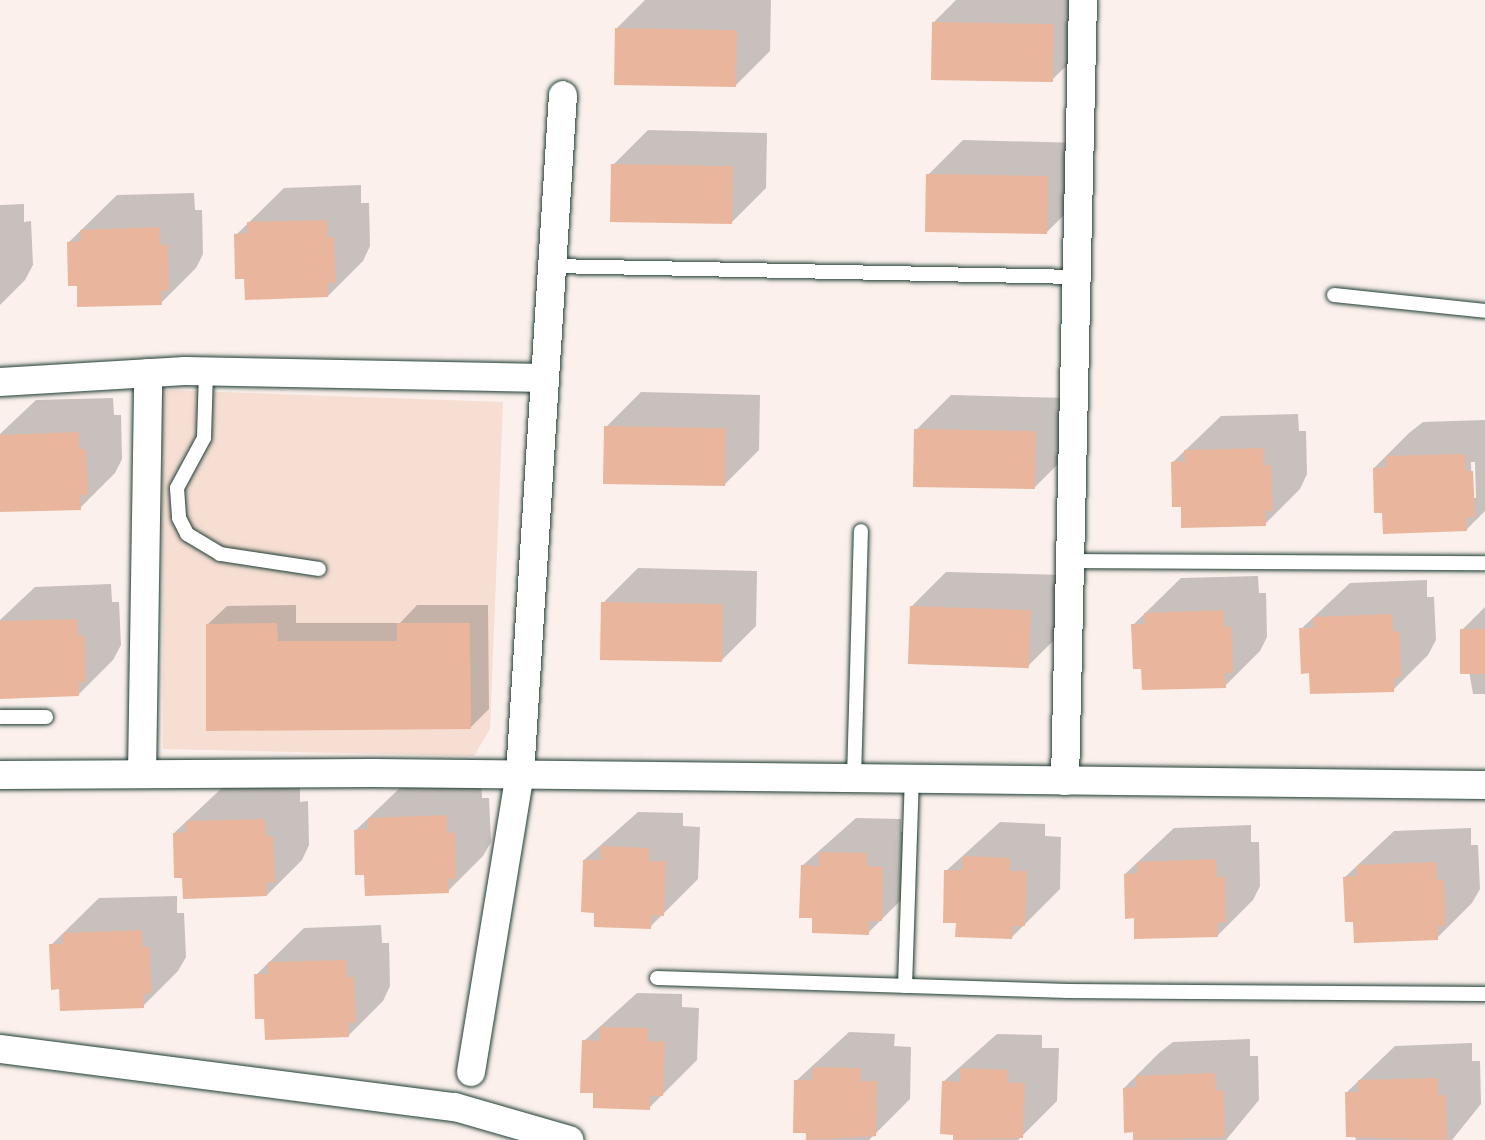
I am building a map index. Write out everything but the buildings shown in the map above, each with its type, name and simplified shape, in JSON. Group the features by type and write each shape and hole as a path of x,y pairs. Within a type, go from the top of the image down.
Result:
{"street":[{"path":"1065,781 1083,0"},
{"path":"471,1072 520,774 563,94"},
{"path":"0,382 206,371 545,378"},
{"path":"142,774 148,373"},
{"path":"0,775 520,774 1485,785"},
{"path":"0,1049 455,1107 569,1140"}],"lane":[{"path":"552,266 1077,278"},
{"path":"1334,295 1485,311"},
{"path":"206,371 204,438 177,488 179,518 187,534 220,554 319,569"},
{"path":"853,779 861,531"},
{"path":"1070,561 1485,563"},
{"path":"0,718 46,717"},
{"path":"905,986 912,780"},
{"path":"657,978 905,986 1485,994"}],"shaded area":[{"path":"162,390 503,402 490,729 474,756 163,749"}]}
